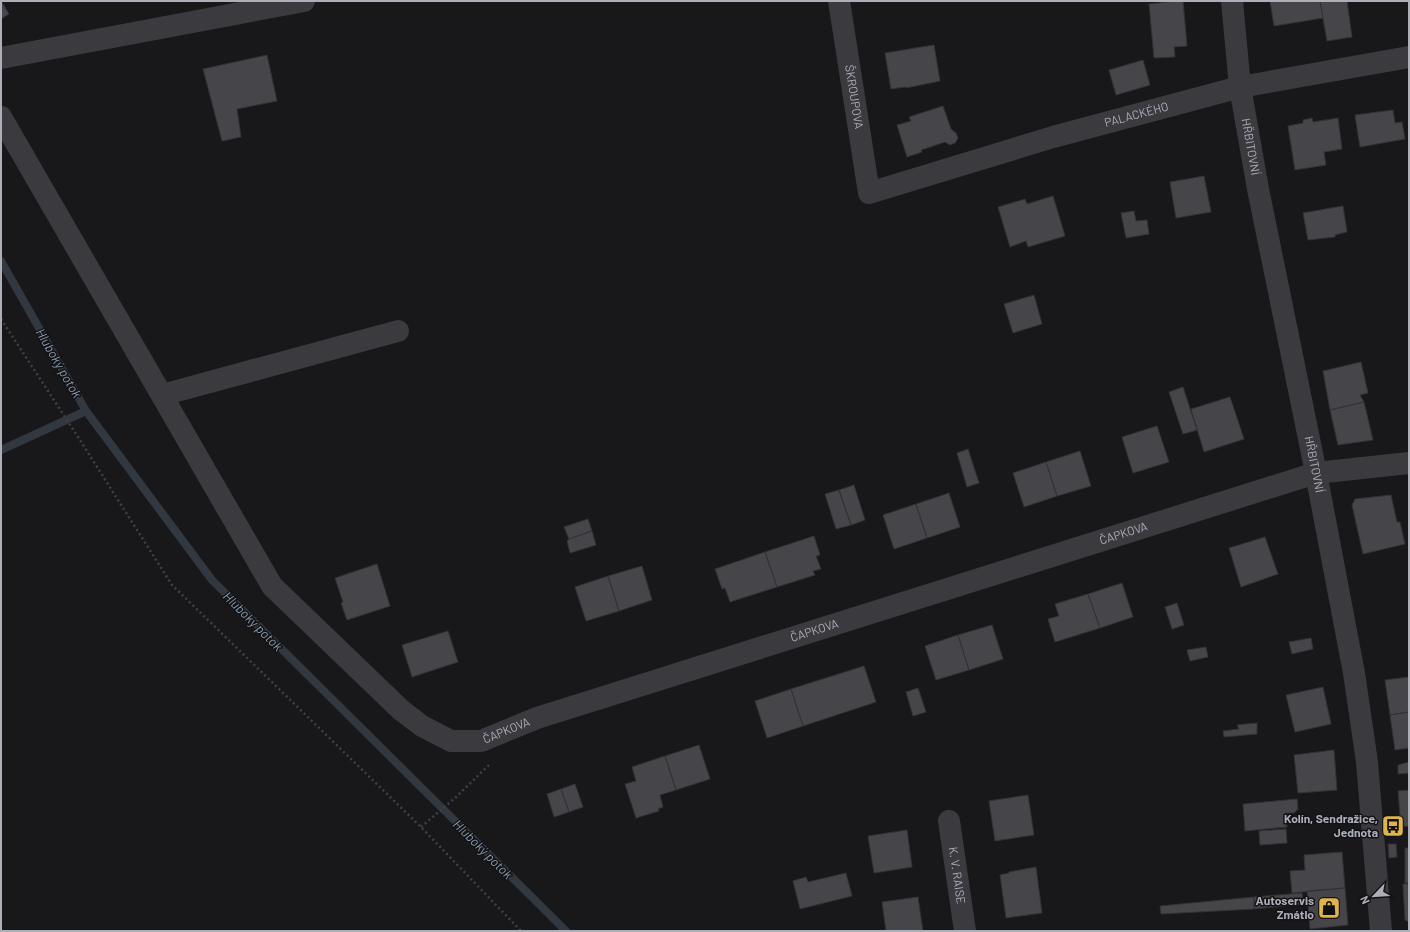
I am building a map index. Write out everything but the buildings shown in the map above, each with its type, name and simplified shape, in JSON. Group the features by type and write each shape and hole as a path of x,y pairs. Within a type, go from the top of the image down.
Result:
{"street":[{"path":"1,58 276,4 304,1"},
{"name":"ŠKROUPOVA","path":"839,1 869,193"},
{"name":"HŘBITOVNÍ","path":"1232,1 1240,87 1259,197 1316,473 1354,673 1367,762 1381,931"},
{"name":"PALACKÉHO","path":"869,193 1053,137 1240,87 1409,57"},
{"name":"ČAPKOVA","path":"1,117 272,586 401,710 422,726 451,741 481,742 536,718 1316,473 1409,463"},
{"path":"162,395 398,331"},
{"name":"K. V. RAISE","path":"949,821 965,931"}],"path":[{"path":"1,318 172,585 421,827 521,931"},
{"path":"421,827 429,822 455,798"}],"waterway":[{"name":"Hluboký potok","path":"1,261 86,411 212,580 566,931"},
{"path":"1,450 86,411"}],"place":[{"name":"Kolín, Sendražice, Jednota","path":"1393,826"},
{"name":"Autoservis Zmátlo","path":"1329,908"}]}
